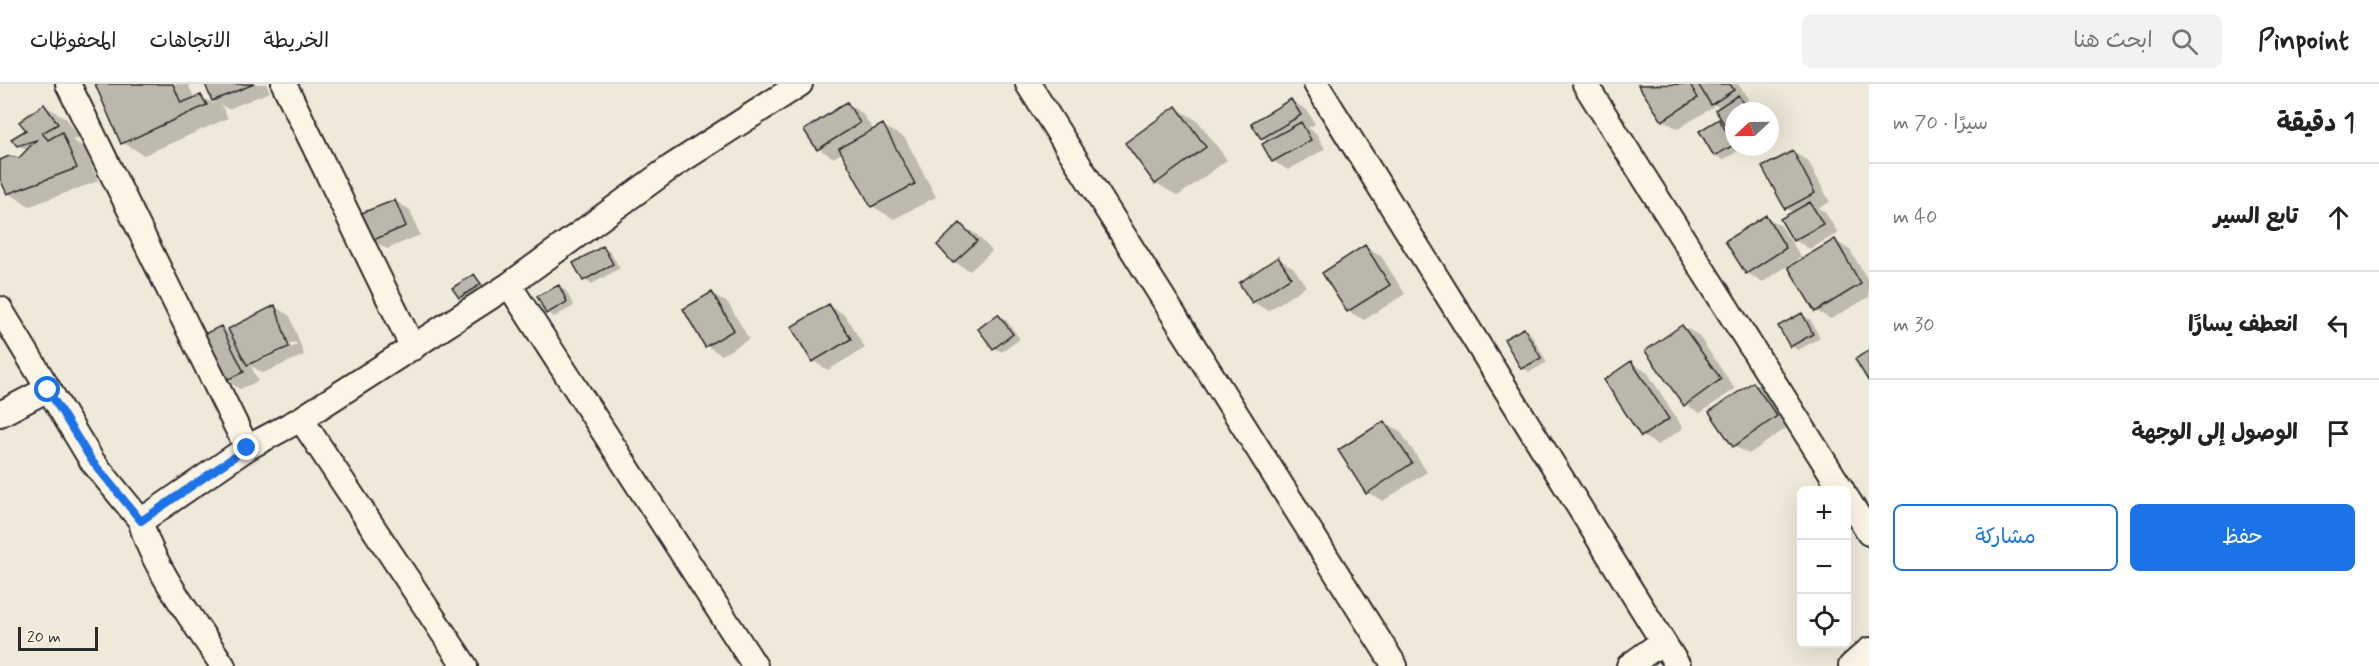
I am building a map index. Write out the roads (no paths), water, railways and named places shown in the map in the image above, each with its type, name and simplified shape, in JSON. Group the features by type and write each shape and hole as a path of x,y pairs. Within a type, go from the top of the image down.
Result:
{"street":[{"path":"68,84 247,448"},
{"path":"284,84 413,348"},
{"path":"141,521 247,448 302,419 509,285 671,167 800,84"},
{"path":"1028,84 1395,666"},
{"path":"1316,84 1678,666"},
{"path":"1585,84 1839,486"},
{"path":"509,285 755,666"},
{"path":"0,309 92,461 141,521 144,539 157,562 223,666"},
{"path":"0,414 48,390"},
{"path":"302,419 465,666"},
{"path":"1851,506 1869,533"},
{"path":"1629,666 1662,642"},
{"path":"1851,666 1869,650"}]}
